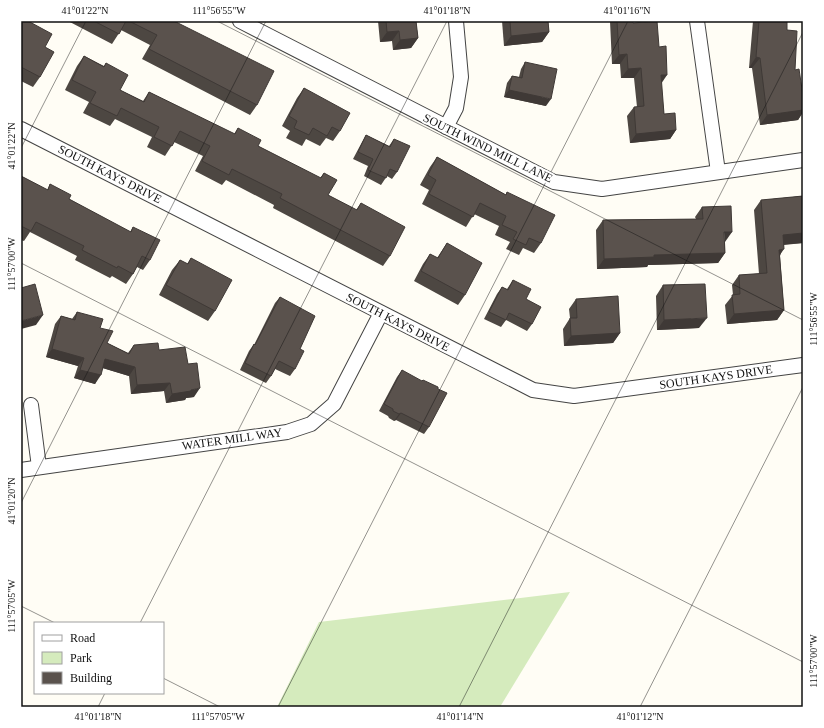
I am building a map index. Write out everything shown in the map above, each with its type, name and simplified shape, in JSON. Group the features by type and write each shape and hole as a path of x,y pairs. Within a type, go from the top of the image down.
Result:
{"street":[{"name":"SOUTH WIND MILL LANE","path":"240,21 554,182 602,189 803,160"},
{"path":"446,127 456,108 461,77 456,21"},
{"path":"698,21 718,172"},
{"name":"SOUTH KAYS DRIVE","path":"21,129 533,390 574,396 803,365"},
{"name":"WATER MILL WAY","path":"21,470 287,432 311,424 334,404 381,313"},
{"path":"31,405 39,467"}],"green space":[{"path":"570,592 500,707 277,707 319,622"}],"building":[{"path":"21,21 28,21 52,34 45,47 54,52 40,77 21,67"},
{"path":"94,21 126,21 119,34"},
{"path":"129,21 174,21 274,71 257,105 149,49 157,35"},
{"path":"386,21 416,21 418,38 400,40 399,31 387,32"},
{"path":"510,21 548,21 549,32 511,36"},
{"path":"617,21 633,21 633,23 657,21 659,47 666,46 667,75 661,75 664,114 675,113 676,130 636,134 634,107 644,106 641,68 628,69 627,54 619,55"},
{"path":"759,21 787,21 787,30 797,31 795,70 799,69 803,96 803,110 767,115 760,58 756,57"},
{"path":"84,56 104,67 106,63 128,75 120,90 144,102 149,92 235,134 238,128 261,140 258,146 321,178 324,173 337,180 328,195 357,210 361,203 405,227 390,256 280,198 282,194 232,169 229,175 202,161 210,146 180,131 172,146 154,137 159,127 121,108 117,116 90,103 96,92 72,80"},
{"path":"525,62 557,69 551,99 509,90 512,76 522,78"},
{"path":"304,88 350,113 340,131 332,127 327,136 313,128 309,135 294,128 297,121 289,116"},
{"path":"366,135 390,147 394,139 410,146 397,172 390,169 386,178 368,170 373,159 358,152"},
{"path":"437,157 506,195 507,192 555,215 541,243 529,238 526,245 513,239 517,232 502,225 506,216 480,203 473,217 429,194 436,180 428,175"},
{"path":"21,176 48,190 50,184 71,195 69,199 131,232 133,227 160,240 150,260 142,256 133,274 118,266 117,268 82,250 84,246 36,222 31,231 21,226"},
{"path":"803,196 803,233 783,235 784,249 779,250 784,310 734,314 732,295 740,294 739,275 767,273 761,200"},
{"path":"731,206 732,232 724,232 725,253 654,255 654,257 604,259 603,220 703,219 702,207"},
{"path":"447,243 482,263 465,295 421,271 430,254 438,258"},
{"path":"191,258 232,280 215,311 166,285 180,260 188,264"},
{"path":"513,280 531,289 526,299 541,307 532,324 509,313 506,320 489,312 502,287 508,290"},
{"path":"35,284 43,315 21,321 21,288"},
{"path":"705,284 707,318 664,320 663,285"},
{"path":"618,296 620,333 571,336 570,318 577,318 576,299"},
{"path":"280,297 315,316 300,349 304,351 295,369 279,361 271,376 245,363"},
{"path":"77,312 103,319 100,328 113,331 107,343 129,354 134,345 158,343 159,350 185,347 188,364 197,363 200,388 172,394 170,383 137,385 135,367 105,359 101,375 80,370 84,358 52,349 61,316 75,320"},
{"path":"402,370 422,381 423,380 438,387 438,389 447,393 429,427 401,413 399,414 393,411 393,409 384,404"}]}
